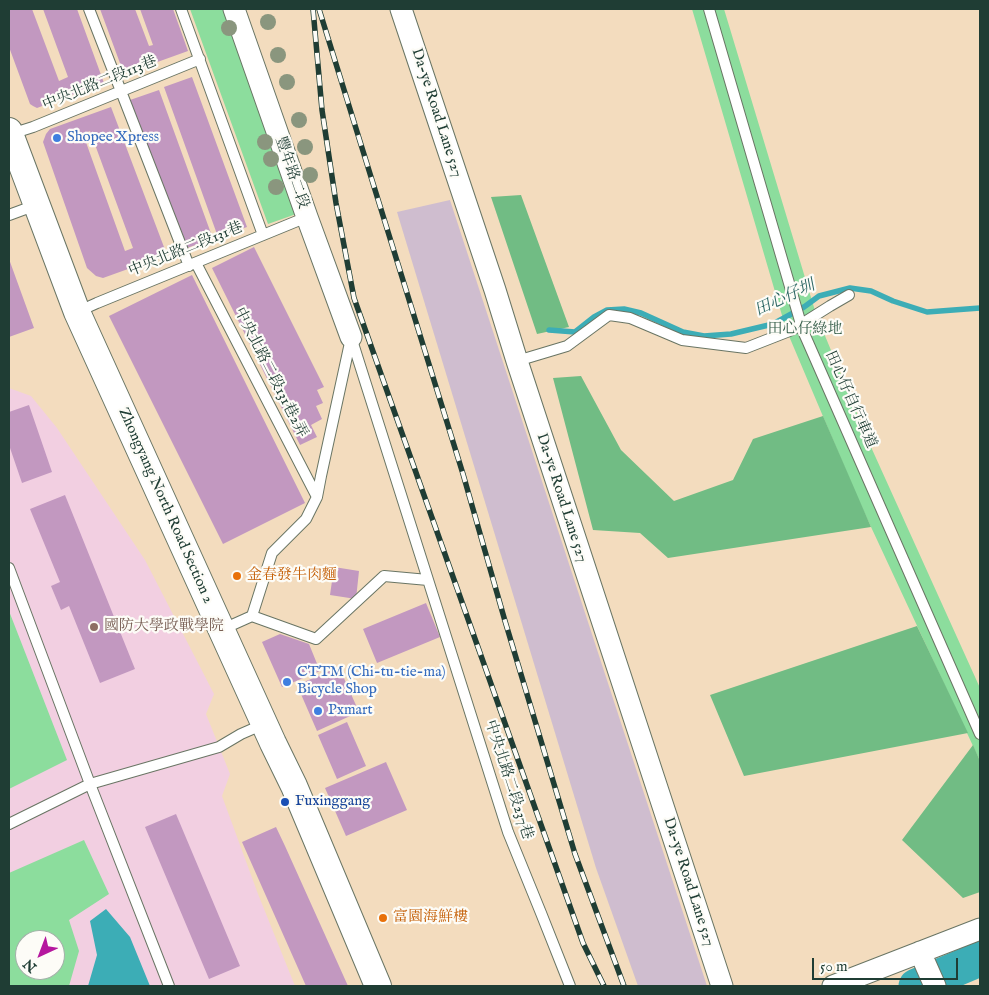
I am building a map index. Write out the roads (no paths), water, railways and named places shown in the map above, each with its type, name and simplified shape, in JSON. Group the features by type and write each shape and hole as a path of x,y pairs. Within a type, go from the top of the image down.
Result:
{"street":[{"name":"豐年路二段","path":"234,9 351,337"},
{"name":"Da-ye Road Lane 527","path":"401,9 495,290 722,986"},
{"name":"Zhongyang North Road Section 2","path":"9,133 77,312 294,786 378,986"},
{"path":"833,986 980,929"},
{"path":"920,952 935,986"}],"lane":[{"name":"中央北路二段131巷2弄","path":"89,9 193,264 318,497"},
{"path":"181,9 263,236"},
{"name":"田心仔自行車道","path":"709,9 801,324 980,734"},
{"name":"中央北路二段113巷","path":"9,133 33,127 200,59"},
{"path":"9,215 36,205"},
{"name":"中央北路二段131巷","path":"77,312 97,302 307,218"},
{"path":"517,361 566,346 609,315 630,318 682,340 746,348 792,330 849,295"},
{"path":"252,616 272,553 306,519 318,497 351,337"},
{"name":"中央北路二段237巷","path":"351,337 508,832 570,986"},
{"path":"9,568 90,784 169,986"},
{"path":"222,630 252,616 316,639 384,576 428,580"},
{"path":"9,824 90,784 219,747 265,723"}],"water":[{"path":"106,909 130,937 150,986 88,986 97,955 90,921"}],"waterway":[{"name":"田心仔圳","path":"549,330 575,332 594,317 607,310 624,309 641,313 683,332 704,336 731,334 773,324 804,307 819,296 850,288 871,291 893,301 927,312 980,308"},
{"path":"916,986 980,959"}],"railway":[{"path":"313,9 322,110 336,203 354,298 583,943 604,986"},
{"path":"319,9 463,474 575,854 624,986"}],"place":[{"name":"Shopee Xpress","path":"57,138"},
{"name":"金春發牛肉麵","path":"237,576"},
{"name":"國防大學政戰學院","path":"94,627"},
{"name":"CTTM (Chi-tu-tie-ma) Bicycle Shop","path":"287,682"},
{"name":"Pxmart","path":"318,711"},
{"name":"Fuxinggang","path":"285,802"},
{"name":"富園海鮮樓","path":"383,918"}],"park label":[{"name":"田心仔綠地","path":"805,330"}]}
